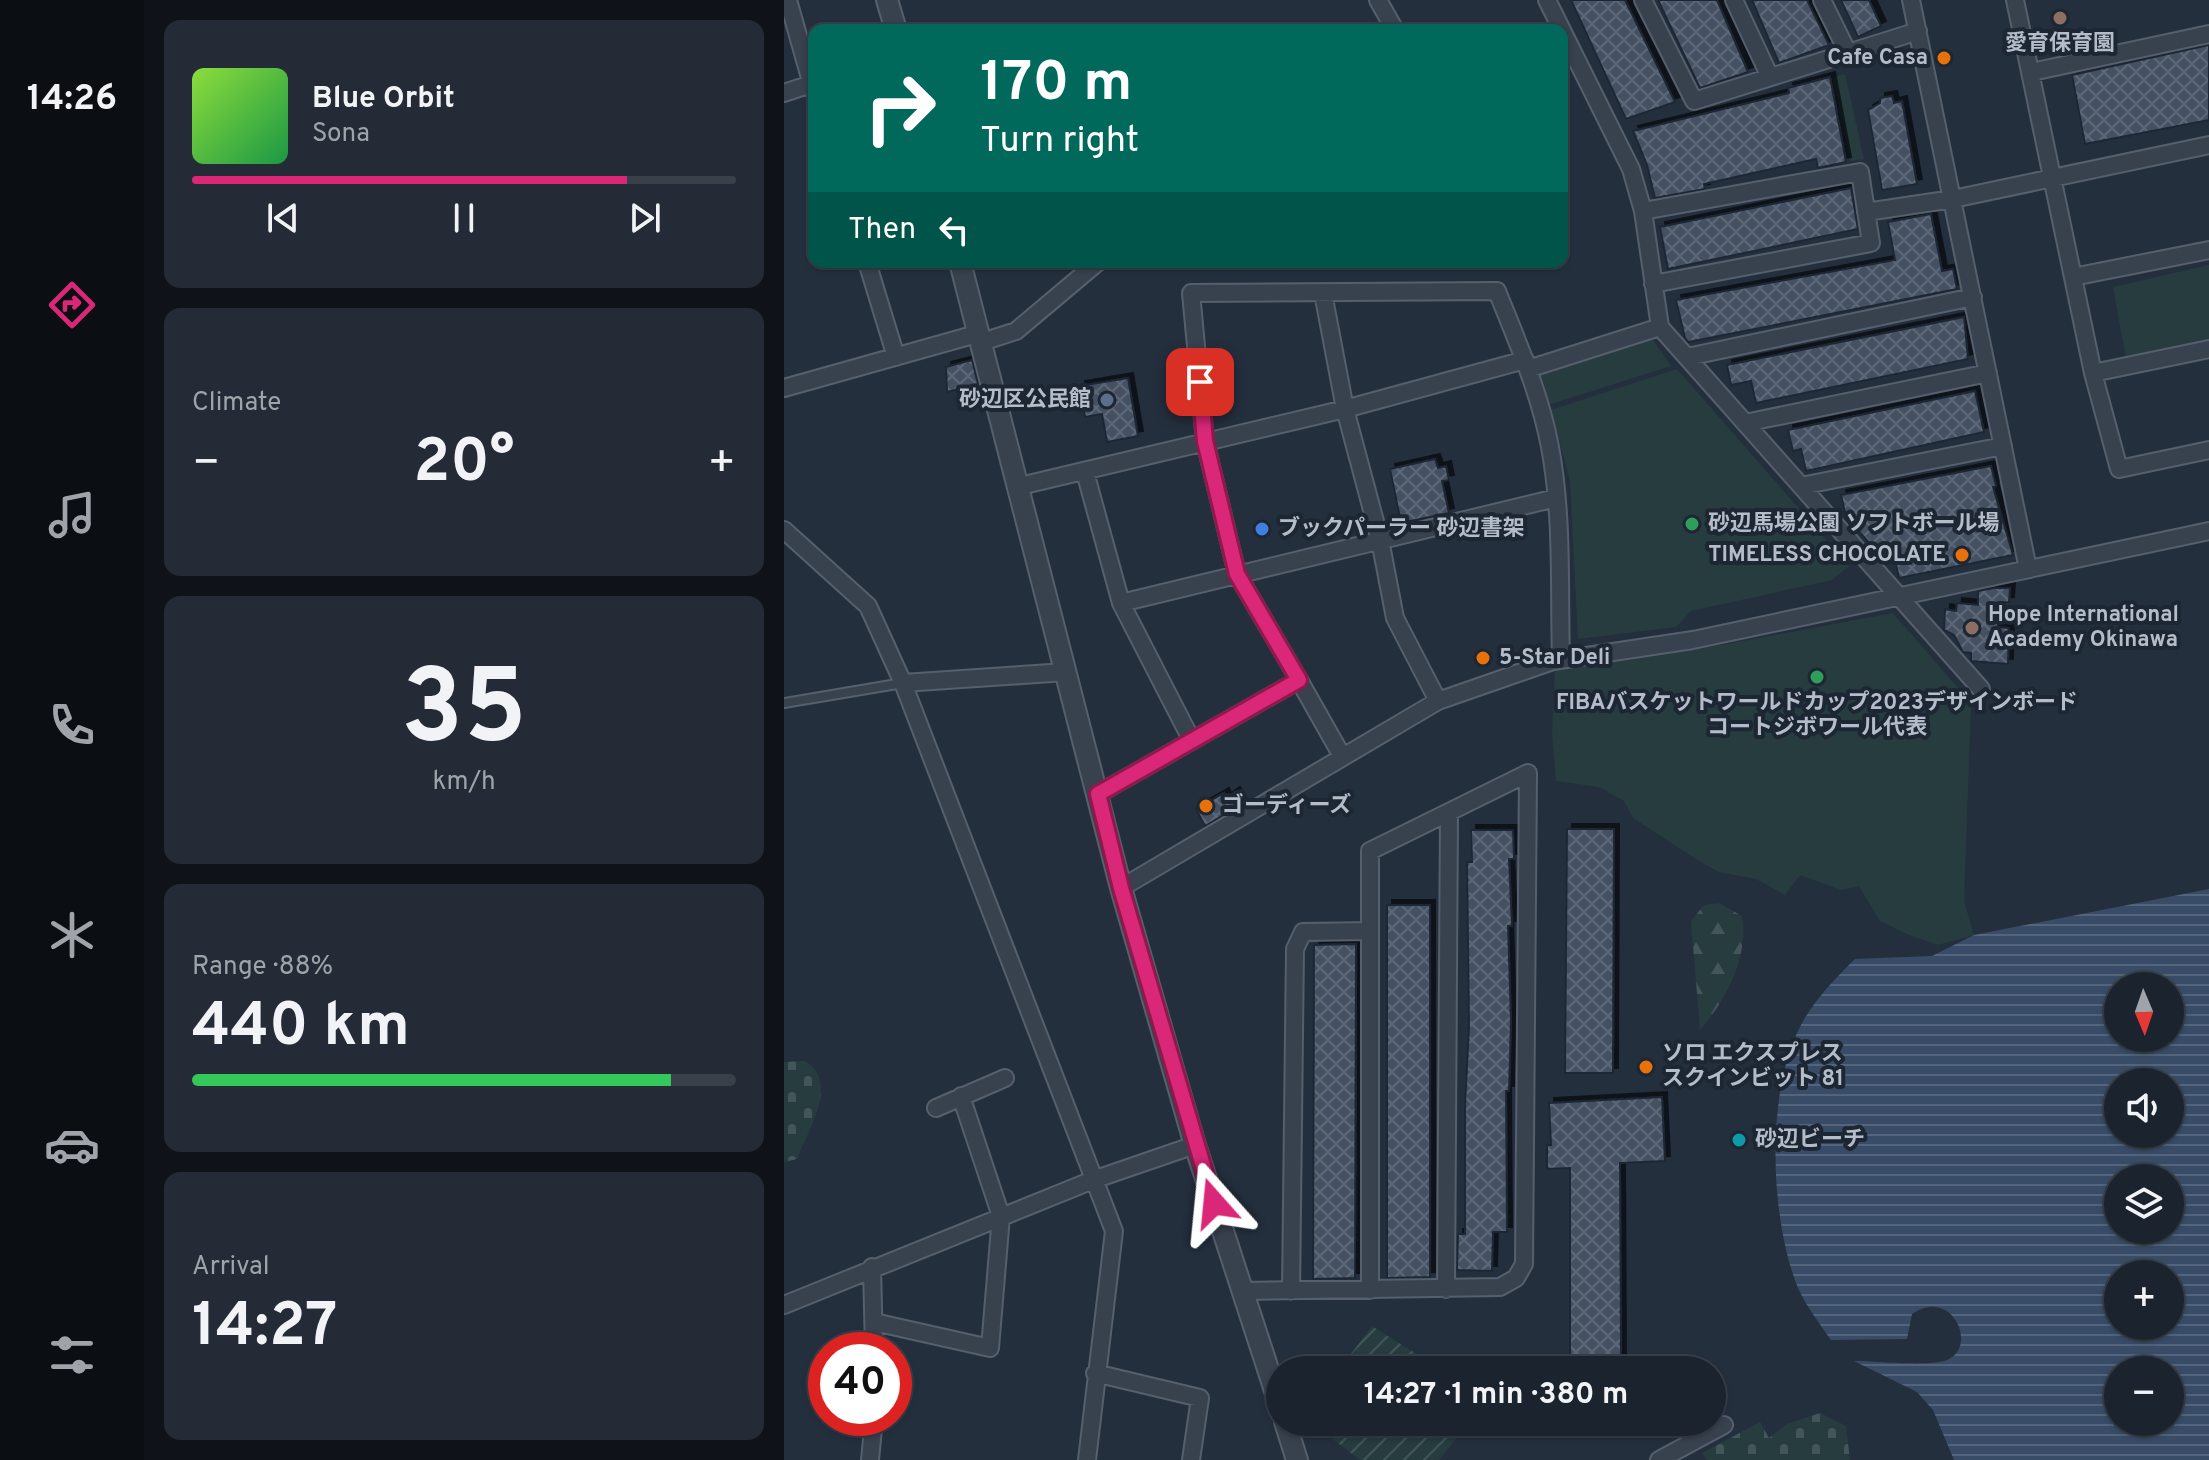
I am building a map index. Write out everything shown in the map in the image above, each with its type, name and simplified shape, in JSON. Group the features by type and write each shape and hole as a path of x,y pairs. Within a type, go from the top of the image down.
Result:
{"street":[{"path":"788,0 808,69"},
{"path":"887,0 894,24"},
{"path":"1378,0 1392,24"},
{"path":"1547,0 1559,24"},
{"path":"1643,0 1694,101 1918,31"},
{"path":"1734,0 1770,77"},
{"path":"1822,0 1848,53"},
{"path":"1911,0 2028,569"},
{"path":"2015,0 2093,373 2119,469 2209,450"},
{"path":"2032,72 2209,34"},
{"path":"1568,42 1631,169 1643,211 1660,327 1981,689"},
{"path":"784,93 808,87"},
{"path":"1866,212 1953,199 2209,145"},
{"path":"1643,211 1860,172 1871,243 1653,284"},
{"path":"2073,277 2209,250"},
{"path":"869,268 896,357"},
{"path":"962,268 1121,888 1195,1145 1266,1362"},
{"path":"784,388 896,357 1016,331 1091,268"},
{"path":"1342,756 1237,574 1205,441 1191,293 1497,291 1526,365 1550,445 1556,498 1561,660"},
{"path":"1323,293 1345,409 1380,540 1395,618 1438,701"},
{"path":"1687,357 1973,297"},
{"path":"1020,486 1526,365 1660,327"},
{"path":"2093,373 2209,349"},
{"path":"1745,423 1988,373"},
{"path":"1801,486 2003,446"},
{"path":"1085,472 1121,603 1192,741"},
{"path":"1121,603 1556,498"},
{"path":"784,530 868,606 903,683 1114,1231 1087,1460"},
{"path":"1121,888 1438,701 1561,660 1693,640 2209,531"},
{"path":"903,683 1066,672"},
{"path":"1098,794 1299,680"},
{"path":"1243,1291 1291,1291 1370,1290 1446,1289 1500,1287 1516,1278 1524,1264 1528,773 1370,851 1370,1290"},
{"path":"1446,1289 1449,812"},
{"path":"1291,1291 1295,949 1303,932 1370,931"},
{"path":"936,1108 1005,1078"},
{"path":"874,1322 990,1348 1001,1216 961,1096"},
{"path":"784,1306 1001,1216 1195,1145"},
{"path":"872,1267 874,1332"},
{"path":"1095,1373 1200,1398 1191,1460"},
{"path":"870,1460 872,1436"},
{"path":"1289,1436 1297,1460"},
{"path":"1659,1460 1704,1436"}],"lane":[{"path":"784,703 903,683"}],"green space":[{"path":"1845,74 1864,159 1851,161 1833,78"},
{"path":"2209,265 2209,340 2126,358 2113,287"},
{"path":"1651,337 1671,366 1548,405 1539,371"},
{"name":"砂辺馬場公園 ソフトボール場","path":"1677,369 1849,566 1832,580 1691,611 1676,627 1578,639 1570,481 1551,410"},
{"path":"1893,613 1971,703 1964,901 1974,935 1938,945 1909,935 1880,921 1859,886 1841,890 1800,875 1785,895 1756,879 1719,872 1633,818 1624,801 1599,787 1556,781 1552,735 1555,670 1695,650"},
{"path":"1719,903 1742,916 1742,947 1727,992 1700,1030 1691,921 1704,905"},
{"path":"805,1061 815,1070 821,1094 814,1121 797,1159 784,1162 784,1062"},
{"path":"1372,1326 1420,1356 1350,1356"},
{"path":"1820,1413 1846,1426 1850,1460 1707,1460 1702,1453 1760,1422 1769,1438 1787,1424"},
{"path":"1329,1436 1458,1436 1439,1460 1360,1460"}],"water":[{"path":"2209,889 2209,1460 1954,1460 1933,1410 1917,1392 1854,1361 1916,1363 1947,1360 1956,1353 1961,1343 1961,1332 1949,1313 1926,1307 1912,1314 1907,1339 1831,1340 1798,1288 1789,1260 1777,1192 1777,1119 1789,1053 1806,1016 1832,982 1855,959 1932,956 1974,935"}],"building":[{"path":"1571,0 1625,0 1675,102 1626,119"},
{"path":"1658,0 1717,0 1748,72 1700,88"},
{"path":"1752,0 1807,0 1829,45 1779,63"},
{"path":"1841,0 1869,0 1881,26 1858,37"},
{"path":"2209,45 2209,120 2085,144 2072,75"},
{"path":"1830,77 1846,162 1818,168 1816,159 1704,184 1705,189 1655,198 1647,165 1633,131 1789,93 1788,88"},
{"path":"1892,96 1894,103 1902,101 1917,184 1882,190 1868,110 1880,103 1880,98"},
{"path":"1851,188 1858,229 1668,269 1660,227"},
{"path":"1931,214 1942,271 1953,269 1957,289 1688,342 1685,338 1676,300 1895,260 1888,222"},
{"path":"1964,317 1968,359 1756,403 1751,381 1731,385 1727,365"},
{"path":"972,360 978,384 947,392 946,367"},
{"name":"砂辺区公民館","path":"1128,378 1138,436 1107,442 1102,414 1085,417 1080,386"},
{"path":"1975,391 1984,432 1806,471 1801,449 1793,451 1788,430"},
{"path":"1435,459 1438,468 1446,466 1449,480 1442,481 1449,513 1401,523 1390,469"},
{"path":"1991,466 1996,486 1993,487 2013,555 1899,578 1892,546 1873,547 1846,517 1841,495"},
{"path":"2010,588 2009,602 1999,603 1998,627 2009,628 2008,664 1971,661 1971,653 1963,652 1954,635 1944,630 1945,609 1956,611 1957,603 1978,605 1978,591"},
{"path":"1235,792 1242,804 1205,826 1196,809 1224,793 1226,798"},
{"path":"1567,829 1614,829 1613,1073 1565,1073"},
{"path":"1471,830 1513,830 1514,859 1509,859 1512,926 1508,926 1511,1021 1509,1091 1506,1091 1507,1232 1493,1232 1492,1271 1457,1270 1458,1234 1465,1234 1465,1105 1469,1027 1467,862 1472,862"},
{"path":"1387,905 1430,905 1430,1277 1387,1278"},
{"path":"1356,944 1355,1278 1313,1279 1314,945"},
{"path":"1662,1097 1665,1161 1620,1163 1621,1356 1570,1356 1570,1168 1547,1169 1547,1145 1551,1145 1549,1103"}],"place":[{"name":"愛育保育園","path":"2060,18"},
{"name":"Cafe Casa","path":"1944,58"},
{"name":"砂辺区公民館","path":"1107,400"},
{"name":"砂辺馬場公園 ソフトボール場","path":"1692,524"},
{"name":"ブックパーラー 砂辺書架","path":"1262,529"},
{"name":"TIMELESS CHOCOLATE","path":"1962,555"},
{"name":"Hope International Academy Okinawa","path":"1972,628"},
{"name":"5-Star Deli","path":"1483,658"},
{"name":"FIBAバスケットワールドカップ2023デザインボード コートジボワール代表","path":"1817,677"},
{"name":"ゴーディーズ","path":"1206,806"},
{"name":"ソロ エクスプレス スクインビット 81","path":"1646,1067"},
{"name":"砂辺ビーチ","path":"1739,1140"}],"route":[{"path":"1200,382 1205,441 1237,574 1299,680 1098,794 1121,888 1214,1203"}]}
